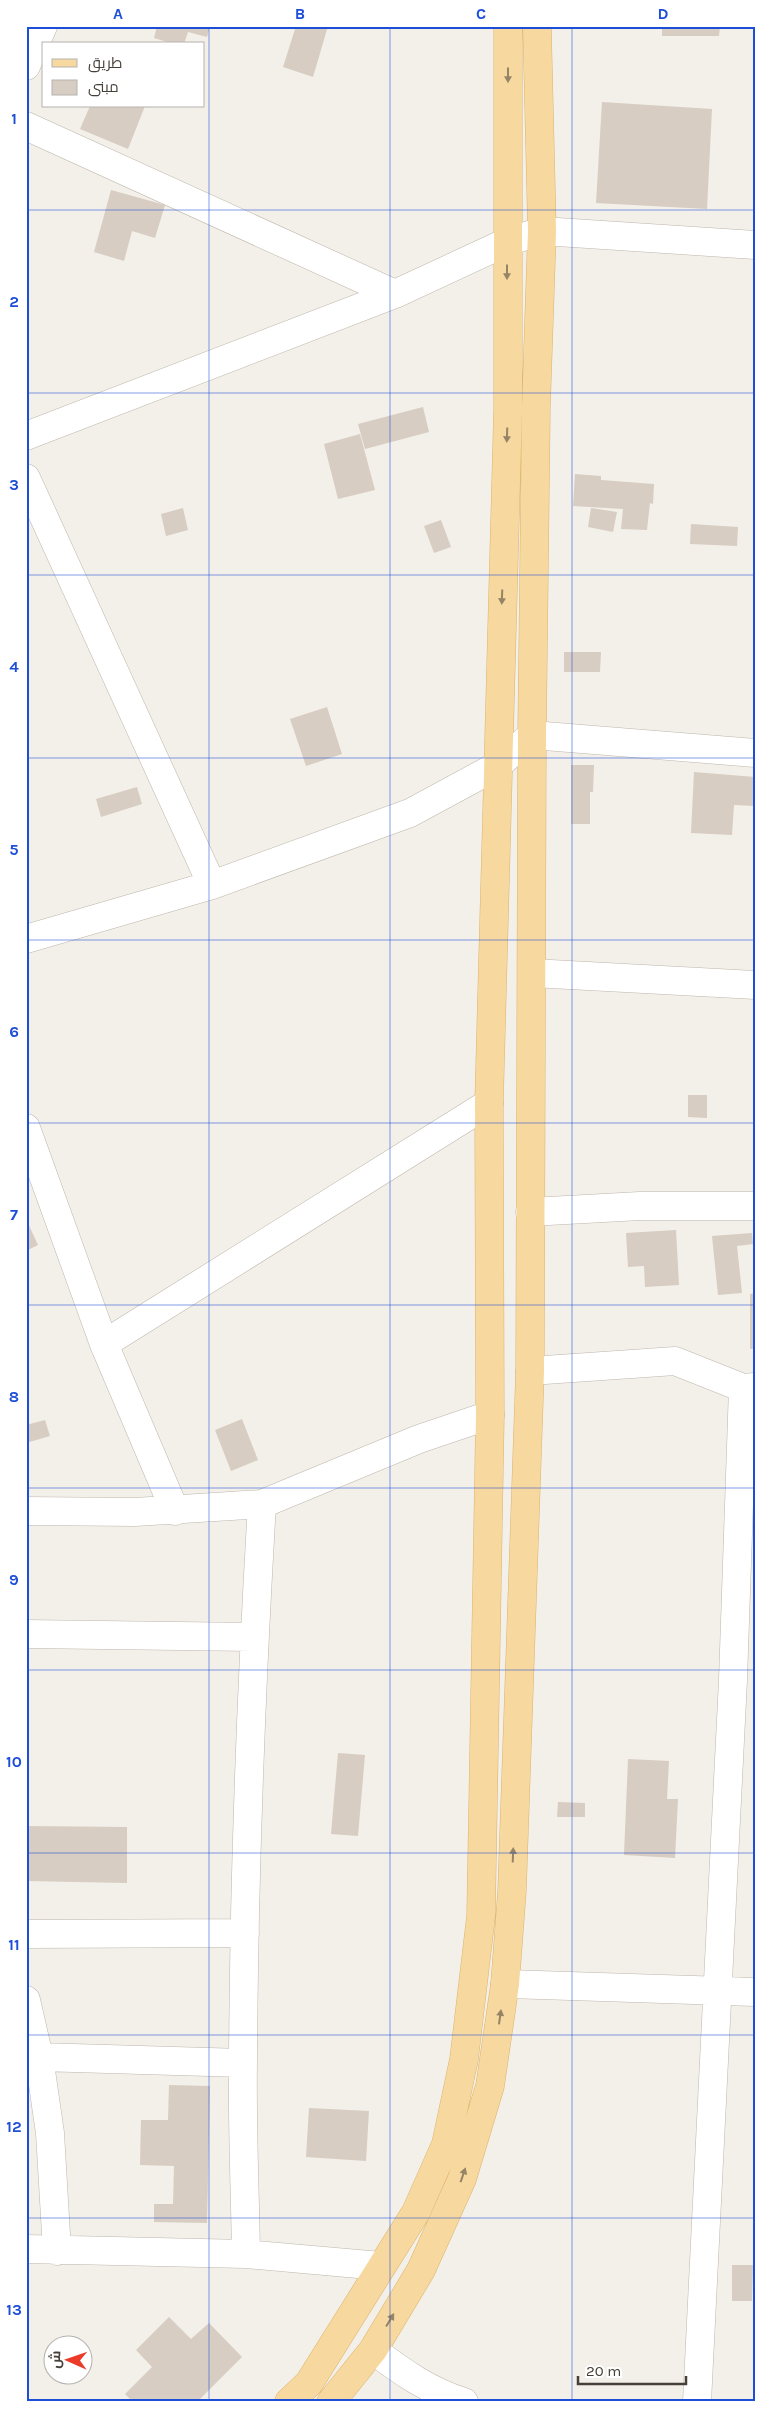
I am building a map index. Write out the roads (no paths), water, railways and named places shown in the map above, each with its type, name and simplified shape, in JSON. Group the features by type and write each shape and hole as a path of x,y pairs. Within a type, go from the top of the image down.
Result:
{"main road":[{"path":"289,2402 308,2383 416,2212 446,2144 464,2059 481,1916 490,1415 489,1103 508,409 504,28"},
{"path":"331,2402 373,2350 420,2270 462,2179 490,2086 505,1984 512,1891 530,1371 532,735 536,408 542,231 537,37"}],"street":[{"path":"26,66 43,26"},
{"path":"504,28 537,37"},
{"path":"26,126 394,294"},
{"path":"26,436 394,294 507,242 542,231 755,245"},
{"path":"26,478 212,885"},
{"path":"26,939 212,885 410,814 497,766 532,735 755,752"},
{"path":"532,973 755,985"},
{"path":"104,1344 489,1103"},
{"path":"26,1128 104,1344 175,1511"},
{"path":"530,1212 640,1206 755,1206"},
{"path":"530,1371 676,1361 749,1388 697,2402"},
{"path":"26,1511 175,1511 262,1504 419,1440 490,1415"},
{"path":"246,2254 242,2063 254,1637 262,1504"},
{"path":"26,1634 254,1637"},
{"path":"26,1934 245,1933"},
{"path":"505,1984 755,1992"},
{"path":"26,2000 38,2057 50,2133 57,2251"},
{"path":"38,2057 242,2063"},
{"path":"26,2250 246,2254 382,2266"},
{"path":"373,2350 410,2378 445,2396 464,2402"}]}
